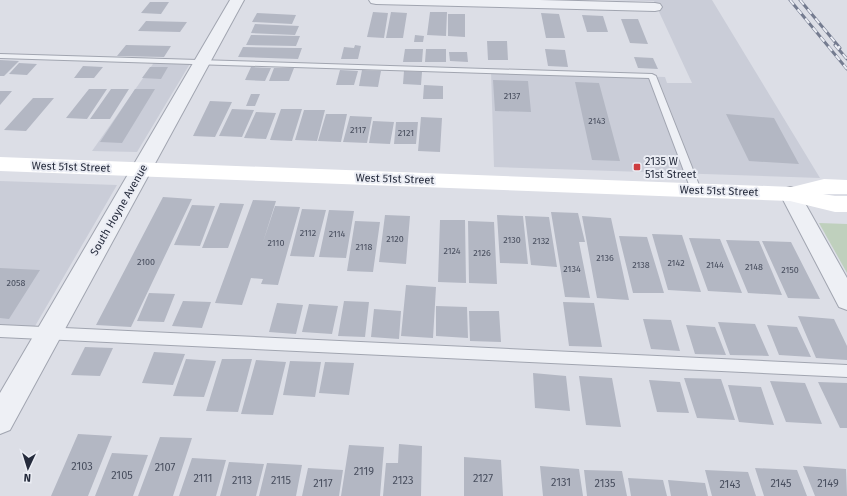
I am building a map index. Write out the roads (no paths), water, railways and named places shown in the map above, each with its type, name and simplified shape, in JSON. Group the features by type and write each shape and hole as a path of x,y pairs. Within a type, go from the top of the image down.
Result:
{"street":[{"name":"South Hoyne Avenue","path":"0,420 237,0"},
{"path":"376,0 655,7"},
{"name":"West 51st Street","path":"0,164 790,194 835,204 847,204"},
{"name":"West 51st Street","path":"790,194 824,186 847,187"},
{"path":"790,194 847,300"}],"lane":[{"path":"0,56 652,76 696,190"},
{"path":"0,331 847,371"}],"railway":[{"path":"790,0 847,69"},
{"path":"800,0 840,48"},
{"path":"835,45 847,59"}],"place":[{"name":"2135 W 51st Street","path":"637,167"}]}
